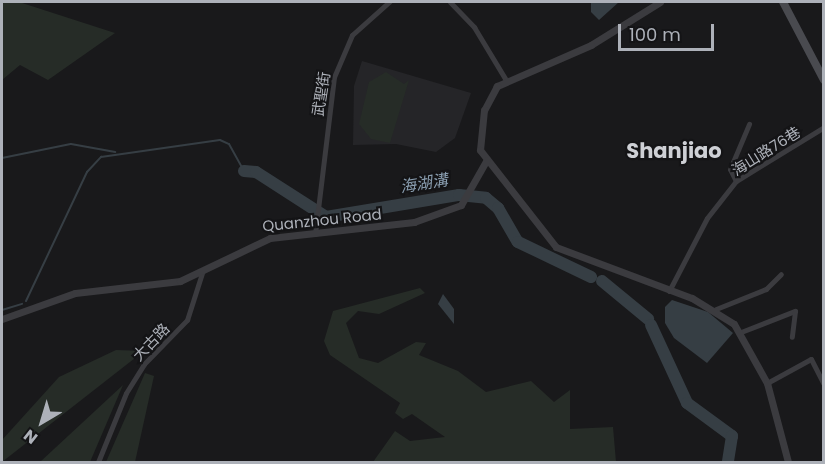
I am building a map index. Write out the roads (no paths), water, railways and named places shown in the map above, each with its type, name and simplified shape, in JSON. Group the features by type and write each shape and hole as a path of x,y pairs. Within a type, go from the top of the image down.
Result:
{"main road":[{"path":"783,2 824,80"}],"street":[{"name":"武聖街","path":"315,234 334,77 352,35 389,2"},
{"path":"450,2 474,27 506,80"},
{"path":"660,2 591,45 506,80 484,110 478,138 486,161 556,247 716,309 741,332 767,383 788,462"},
{"path":"736,181 730,169 749,124"},
{"name":"海山路76巷","path":"669,291 707,218 736,181 824,127"},
{"name":"Quanzhou Road","path":"2,319 75,293 156,286 203,270 256,241 400,226 470,196 486,161"},
{"name":"大古路","path":"98,462 138,374 187,321 203,270"},
{"path":"716,309 766,289 781,274"},
{"path":"741,332 795,311 792,337"},
{"path":"767,383 811,359 823,382"}],"waterway":[{"path":"26,301 87,172 101,157 220,140 229,144 244,171"},
{"path":"2,158 71,144 115,152"},
{"name":"海湖溝","path":"244,171 256,172 326,217 459,195 486,198 498,208 518,242 591,277"},
{"name":"海湖溝","path":"602,281 648,319"},
{"path":"2,310 22,304"},
{"name":"海湖溝","path":"651,325 687,403 732,436 728,462"}],"district":[{"name":"Shanjiao","path":"674,151"}]}
